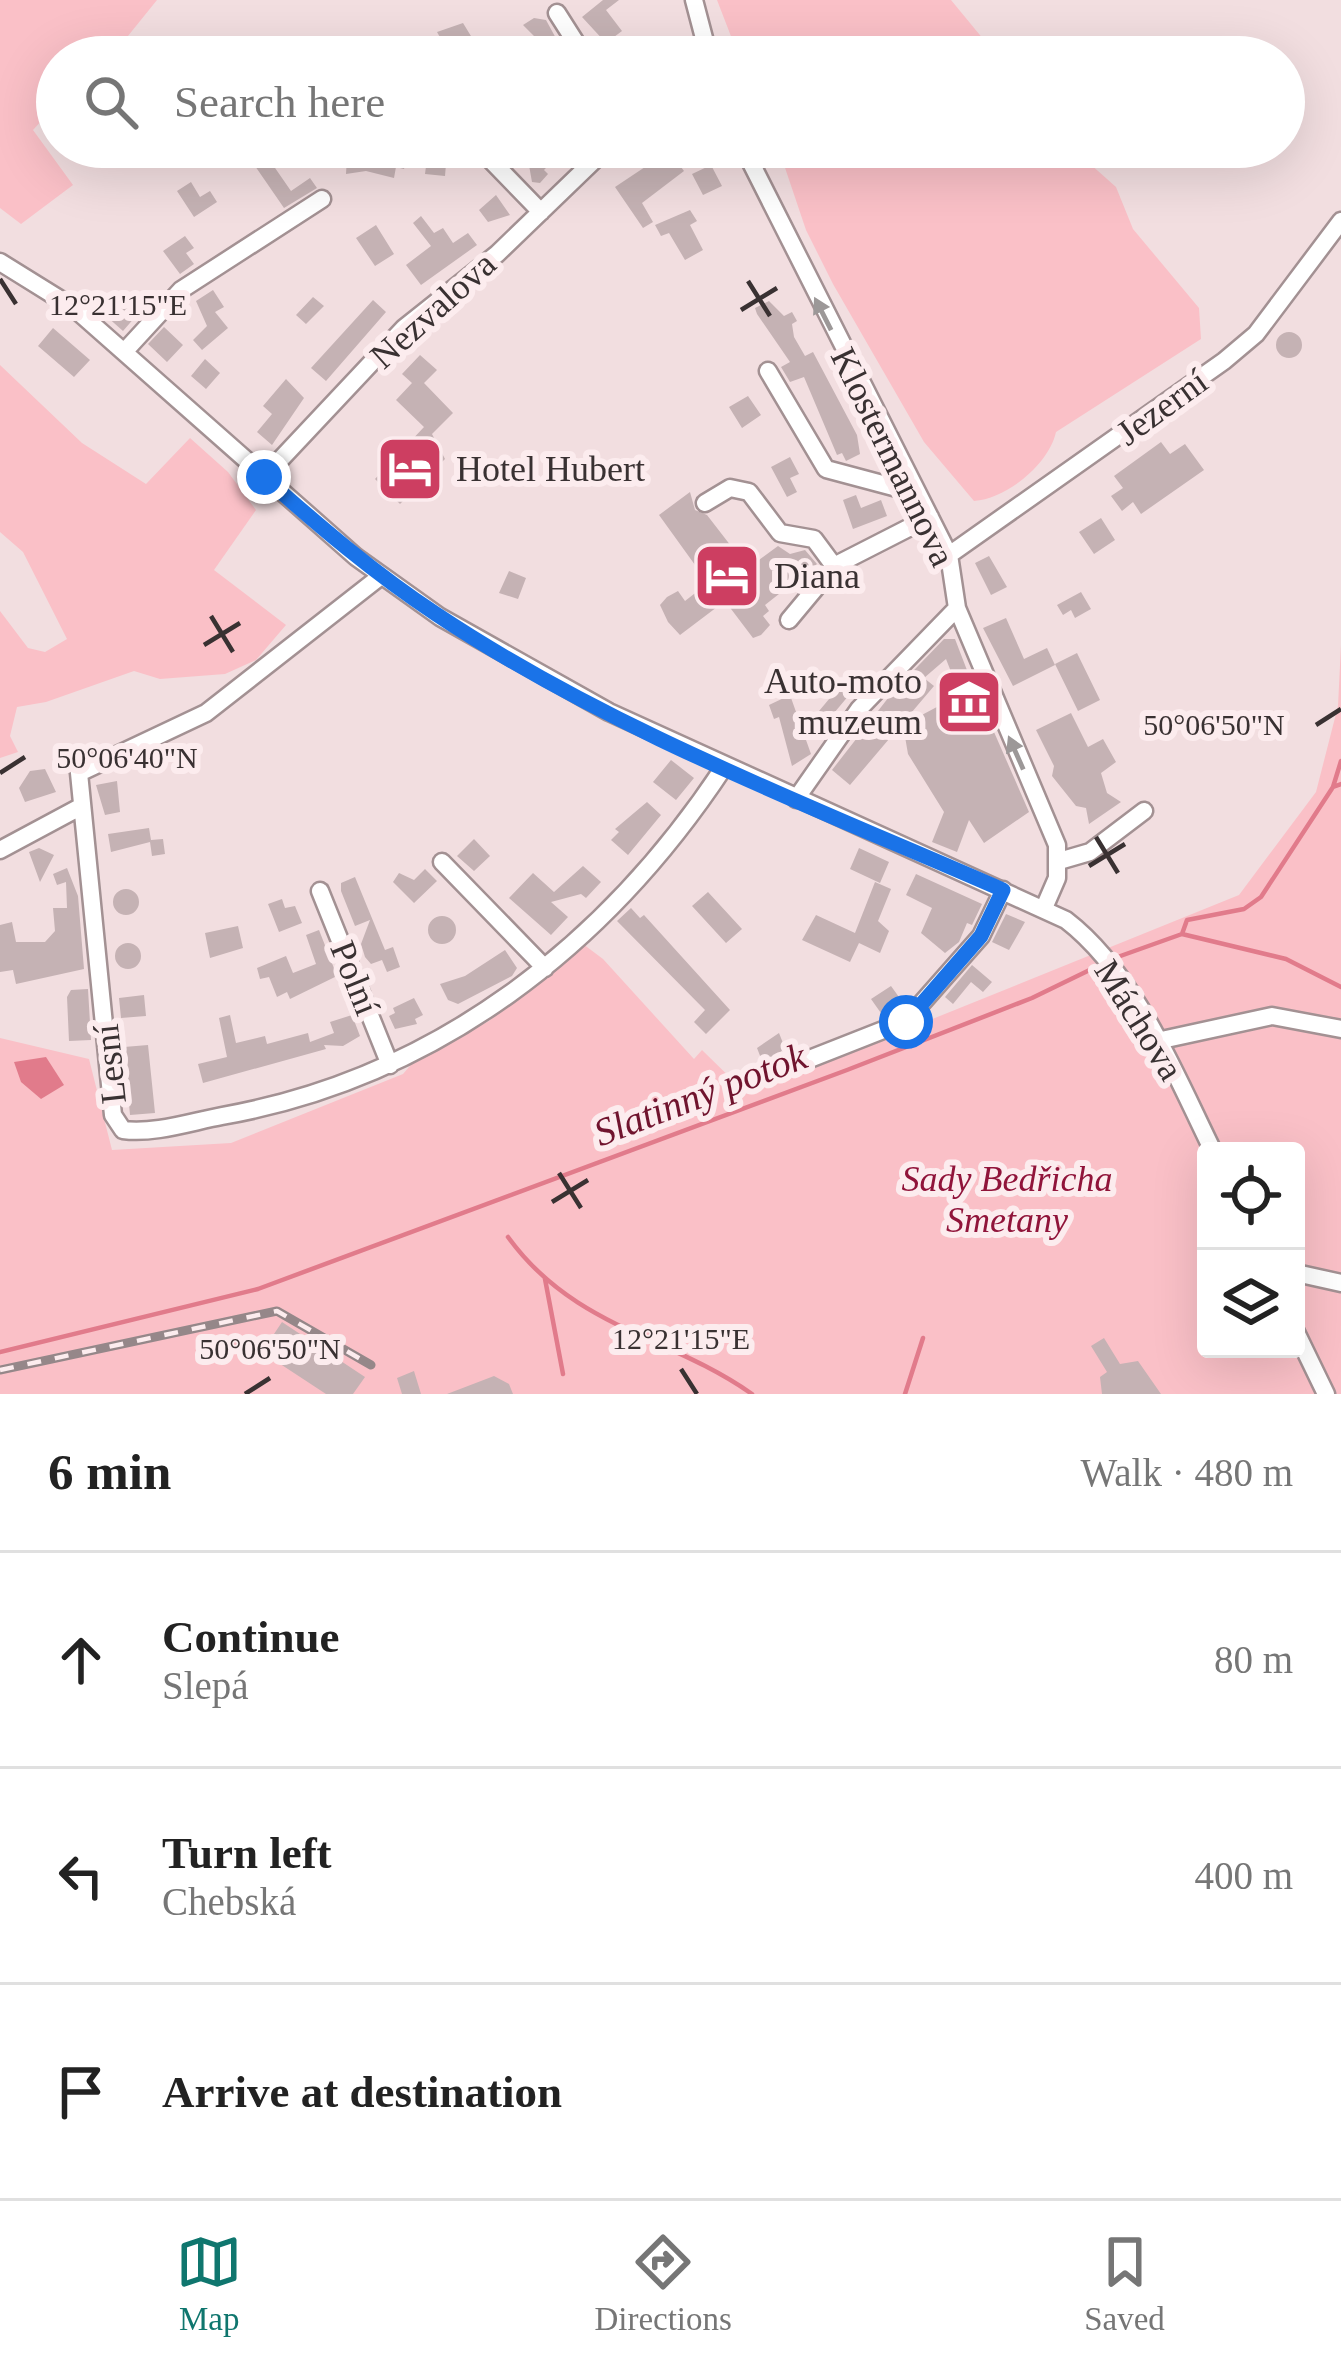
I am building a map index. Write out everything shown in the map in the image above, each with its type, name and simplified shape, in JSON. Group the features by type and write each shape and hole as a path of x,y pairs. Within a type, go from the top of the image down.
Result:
{"street":[{"path":"694,0 701,36"},
{"path":"557,13 572,36"},
{"path":"498,168 541,212"},
{"name":"Nezvalova","path":"264,477 404,328 586,168"},
{"name":"Klostermannova","path":"754,168 949,555 957,608 1059,861"},
{"path":"124,352 182,290 322,199"},
{"name":"Jezerní","path":"949,555 1256,334 1341,221"},
{"name":"Máchova","path":"0,262 74,308 381,576 500,652 724,767 1043,908 1076,928 1098,951 1156,1041 1208,1142"},
{"path":"768,371 826,469 916,493"},
{"path":"705,503 730,488 749,492 780,533 814,539 834,566"},
{"path":"789,620 834,566 930,518"},
{"path":"0,850 82,806 79,772 206,713 381,576"},
{"path":"796,799 859,709 957,608"},
{"name":"Lesní","path":"82,806 113,1114 123,1130 271,1108 390,1065 488,1013 623,896 724,767"},
{"path":"1043,908 1059,861 1090,852 1144,811"},
{"path":"442,862 545,968"},
{"path":"774,1073 906,1022 981,936 1003,890"},
{"name":"Polní","path":"320,891 390,1065"},
{"path":"1156,1041 1272,1016 1341,1029"},
{"path":"1305,1275 1341,1283"},
{"path":"1305,1351 1326,1394"}],"green space":[{"path":"0,0 157,0 128,36 36,36 36,168 61,168 73,185 21,224 0,208"},
{"path":"717,0 951,0 981,36 731,36"},
{"path":"785,168 1095,168 1116,187 1133,229 1199,308 1201,339 1056,432 1045,456 1013,486 974,501 924,442 806,230"},
{"path":"0,365 82,443 146,484 190,438 228,472 256,510 214,570 286,625 256,660 225,674 160,679 134,671 46,702 17,707 10,736 18,752 0,758 0,611 28,648 45,652 67,639 23,552 0,532"},
{"name":"Sady Bedřicha Smetany","path":"1341,645 1341,1394 0,1394 0,1038 89,1059 112,1150 231,1143 403,1074 415,1060 489,1021 583,944 603,959 694,1059 702,1050 747,1094 1239,895 1316,792 1338,706"}],"shaded area":[{"path":"46,1057 64,1085 41,1099 21,1082 14,1062"}],"building":[{"path":"603,0 619,0 606,10 622,31 600,36 582,17"},
{"path":"534,18 546,20 555,36 534,36 523,25"},
{"path":"463,23 471,36 439,36 437,32"},
{"path":"256,168 275,168 291,191 310,178 317,188 284,208"},
{"path":"346,168 396,168 394,178 366,171 346,174"},
{"path":"426,168 446,168 445,176 425,174"},
{"path":"530,168 546,168 548,174 540,183 532,182"},
{"path":"644,168 684,171 642,203 653,222 643,228 615,187"},
{"path":"713,168 722,186 703,195 692,174"},
{"path":"191,182 200,197 210,191 217,202 194,217 177,191"},
{"path":"496,195 510,215 488,222 479,210"},
{"path":"690,210 697,221 690,225 703,250 685,260 669,233 661,236 655,225"},
{"path":"421,216 434,233 443,228 453,243 468,233 477,245 421,285 406,265 431,246 413,223"},
{"path":"376,225 394,254 375,266 356,238"},
{"path":"185,236 194,248 186,253 194,264 180,274 163,251"},
{"path":"213,290 224,307 215,312 228,328 202,350 193,340 207,326 196,301"},
{"path":"313,297 324,306 306,324 296,315"},
{"path":"118,300 136,316 123,331 105,315"},
{"path":"373,300 386,312 326,381 311,368"},
{"path":"769,301 784,316 792,312 797,321 792,324 794,337 805,356 813,352 857,435 860,454 846,461 842,453 837,455 804,377 790,382 781,367 790,362 755,308"},
{"path":"164,327 183,345 167,362 148,344"},
{"path":"53,328 90,360 74,377 38,346"},
{"path":"1289,332 1302,345 1289,358 1276,345"},
{"path":"420,355 437,370 424,383 453,413 432,434 445,459 400,504 375,479 424,427 396,400 412,383 402,374"},
{"path":"205,359 220,373 206,389 191,376"},
{"path":"286,379 304,398 272,445 257,432 272,414 263,406"},
{"path":"748,396 761,415 742,428 729,407"},
{"path":"1161,442 1170,454 1185,444 1204,470 1141,514 1133,502 1122,511 1111,496 1123,488 1114,476"},
{"path":"790,457 799,474 790,478 797,492 787,497 771,467"},
{"name":"Diana","path":"690,492 695,510 707,515 748,568 778,546 790,554 805,550 817,564 765,605 769,611 763,616 770,625 761,635 753,638 725,601 680,635 668,622 660,605 667,597 678,591 685,601 708,583 659,515"},
{"path":"856,495 861,508 881,500 887,516 853,529 843,500"},
{"path":"1101,518 1115,540 1094,554 1079,532"},
{"path":"989,556 1007,587 991,595 975,563"},
{"path":"509,571 526,578 518,599 499,593"},
{"path":"1081,592 1091,609 1075,618 1071,610 1063,615 1057,605"},
{"path":"1006,618 1024,659 1047,648 1055,665 1013,686 983,628"},
{"path":"944,639 955,639 970,678 963,681 994,732 1029,812 984,843 969,820 957,852 932,842 944,812 908,754 903,725 950,700 968,715 946,659 924,678 934,686 850,785 832,770 892,693"},
{"path":"1077,653 1100,700 1078,711 1055,664"},
{"path":"850,674 860,682 824,725 814,717"},
{"path":"790,695 811,754 792,766 779,717 774,719 769,705"},
{"path":"1071,713 1088,747 1103,739 1116,762 1101,773 1107,793 1121,802 1089,824 1086,808 1076,806 1052,776 1054,766 1036,730"},
{"path":"671,760 694,778 676,800 653,782"},
{"path":"45,769 56,792 25,802 19,788 30,771"},
{"path":"117,781 120,812 105,815 96,785"},
{"path":"647,802 661,815 628,855 611,840 619,832 615,829"},
{"path":"149,828 151,840 163,839 165,854 152,856 150,842 111,852 108,834"},
{"path":"474,839 490,856 474,871 457,856"},
{"path":"39,848 54,855 40,882 29,852"},
{"path":"859,848 889,862 880,883 850,869"},
{"path":"583,866 601,882 586,898 581,894 551,902 568,917 551,935 509,898 533,873 554,892"},
{"path":"67,868 78,896 84,969 16,984 13,970 0,972 0,925 12,922 16,942 45,942 55,931 53,908 67,908 66,882 57,885 53,874"},
{"path":"425,869 437,881 414,903 393,882 399,873 414,880"},
{"path":"916,874 982,904 972,925 967,923 959,942 945,953 921,933 932,908 906,895"},
{"path":"355,877 385,950 393,947 400,967 387,972 382,960 371,964 365,957 361,944 370,920 355,926 341,891 341,883"},
{"path":"875,882 891,889 878,921 889,931 880,953 859,943 850,962 802,940 816,915 855,933"},
{"path":"126,889 139,902 126,915 113,902"},
{"path":"708,892 742,929 726,943 692,906"},
{"path":"282,899 285,908 295,906 302,923 279,932 268,904"},
{"path":"631,908 640,918 644,915 730,1010 706,1034 694,1022 705,1010 617,921"},
{"path":"1006,914 1025,922 1009,950 992,942"},
{"path":"442,916 452,920 456,930 452,940 442,944 432,940 428,930 432,920"},
{"path":"238,926 243,948 210,958 205,933"},
{"path":"319,930 337,976 290,999 287,992 277,997 269,977 260,979 257,968 286,956 293,973 316,964 306,935"},
{"path":"128,943 141,956 128,969 115,956"},
{"path":"505,950 517,968 512,976 458,1004 448,1000 440,984 465,976"},
{"path":"972,965 992,982 983,992 971,982 953,1004 945,997"},
{"path":"891,986 904,1004 883,1016 871,999"},
{"path":"88,989 91,1040 69,1041 67,997 71,990"},
{"path":"144,995 146,1016 121,1018 119,998"},
{"path":"414,998 423,1015 415,1019 417,1024 395,1029 389,1016 395,1013 393,1008"},
{"path":"230,1015 236,1043 265,1036 267,1044 308,1033 310,1042 334,1033 330,1022 352,1015 360,1036 343,1046 324,1045 326,1049 203,1083 198,1064 227,1057 219,1018"},
{"path":"779,1033 785,1048 764,1066 757,1048"},
{"path":"148,1045 155,1113 130,1115 124,1047"},
{"path":"282,1322 365,1377 353,1394 326,1394 262,1352"},
{"path":"1104,1338 1120,1364 1138,1361 1161,1394 1102,1394 1100,1377 1107,1372 1091,1346"},
{"path":"414,1371 421,1394 402,1394 397,1378"},
{"path":"494,1376 509,1384 513,1394 447,1394"}],"waterway":[{"path":"1333,787 1341,761"},
{"path":"1182,934 1187,920 1244,909 1261,897 1333,787 1341,784"},
{"name":"Slatinný potok","path":"1112,959 1182,934 1286,959 1341,987"},
{"name":"Slatinný potok","path":"0,1352 258,1289 847,1070 1032,998 1102,964"},
{"path":"508,1237 562,1292 752,1394"},
{"path":"545,1279 563,1374"},
{"path":"905,1394 923,1338"}],"railway":[{"path":"0,1370 277,1311 371,1365"}],"place":[{"name":"Hotel Hubert","path":"410,469"},
{"name":"Diana","path":"727,576"},
{"name":"Auto-moto muzeum","path":"969,702"}],"route":[{"path":"264,477 381,576 500,652 724,767 1003,890 981,936 906,1022"}]}
